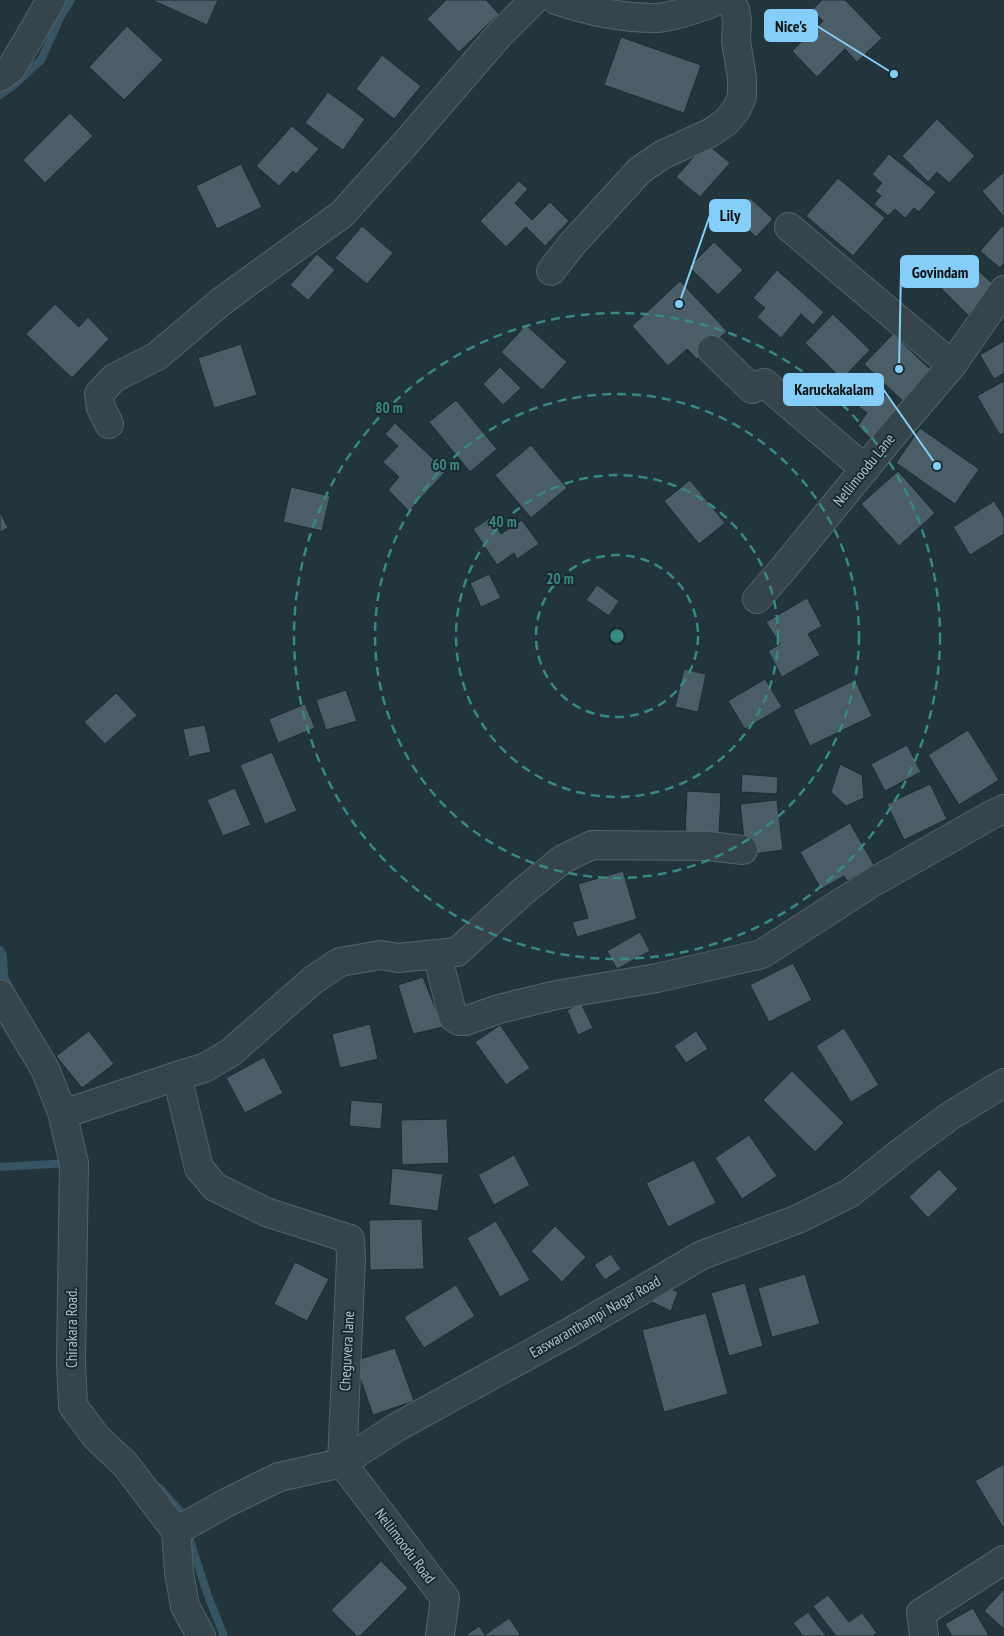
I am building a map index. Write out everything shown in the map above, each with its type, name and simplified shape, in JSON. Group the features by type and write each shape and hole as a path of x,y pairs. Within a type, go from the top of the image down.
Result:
{"street":[{"path":"0,77 11,69 52,0"},
{"path":"109,424 102,408 99,394 114,378 157,356 222,301 342,214 500,34 534,0"},
{"path":"556,0 608,14 657,18 707,6 719,0"},
{"path":"551,271 573,243 640,170 662,155 710,133 726,122 736,110 742,97 742,78 736,41 737,21 735,9 729,0"},
{"path":"789,227 952,365"},
{"name":"Nellimoodu Lane","path":"756,599 952,365 1004,290"},
{"path":"712,350 752,389 764,382 865,469"},
{"path":"437,954 454,1018 466,1022 499,1009 556,995 657,978 762,954 870,884 1004,809"},
{"path":"62,1112 69,1112 204,1068 230,1053 313,980 340,962 381,955 398,958 457,952 520,893 563,859 592,845 708,846 743,850"},
{"name":"Chirakara Road.","path":"0,994 45,1069 62,1112 74,1163 71,1362 73,1406 97,1438 125,1464 176,1531"},
{"name":"Cheguvera lane","path":"176,1076 199,1168 215,1187 266,1212 350,1239 351,1258 342,1463"},
{"name":"Easwaranthampi Nagar Road","path":"176,1531 226,1503 280,1477 342,1463 397,1427 526,1356 702,1255 798,1219 850,1193 950,1116 1004,1083"},
{"name":"Nellimoodu Road","path":"342,1463 445,1598 440,1636"},
{"path":"176,1531 179,1572 185,1606 201,1636"},
{"path":"924,1636 921,1613 1004,1560"}],"building":[{"path":"152,0 218,0 207,25"},
{"path":"446,0 486,0 499,14 459,52 427,19"},
{"path":"822,0 845,0 882,38 857,62 845,49 817,77 792,51 823,21 812,10"},
{"path":"127,26 163,60 124,100 89,67"},
{"path":"621,37 701,65 684,113 604,85"},
{"path":"382,55 421,86 394,119 356,89"},
{"path":"328,92 365,119 343,150 305,123"},
{"path":"70,113 93,136 45,183 23,160"},
{"path":"937,119 975,156 949,183 937,172 928,182 902,156"},
{"path":"292,126 319,149 296,174 293,171 279,186 256,166"},
{"path":"706,143 730,163 700,197 676,177"},
{"path":"889,154 936,192 919,212 914,208 905,218 895,209 888,216 874,204 881,196 875,191 882,183 872,174"},
{"path":"241,164 262,207 217,229 196,186"},
{"path":"1004,172 1004,217 982,191"},
{"path":"838,178 885,218 853,256 806,216"},
{"path":"519,181 528,189 515,203 532,220 550,202 569,221 545,246 526,227 506,247 480,221"},
{"path":"750,198 773,219 756,237 733,216"},
{"path":"362,226 393,253 367,284 335,258"},
{"path":"1002,226 1004,228 1004,263 1000,268 980,251"},
{"path":"714,242 743,270 718,295 689,267"},
{"path":"317,254 335,270 308,300 290,285"},
{"path":"967,260 995,286 968,315 941,288"},
{"path":"777,270 824,312 813,325 801,314 781,338 757,317 765,308 753,298"},
{"path":"680,281 727,331 697,359 687,349 668,366 632,326"},
{"path":"55,304 79,327 88,317 109,339 72,378 26,334"},
{"path":"833,314 870,350 842,379 805,343"},
{"path":"526,325 567,362 542,390 501,352"},
{"path":"893,334 935,374 906,404 864,364"},
{"path":"1004,341 1004,373 994,379 980,355"},
{"path":"241,344 257,395 214,408 198,358"},
{"path":"500,367 521,388 503,405 483,384"},
{"path":"861,375 889,398 903,414 873,441 858,426 867,413 845,396"},
{"path":"1004,381 1004,433 1000,435 977,396"},
{"path":"456,400 497,449 470,472 429,422"},
{"path":"395,423 446,471 409,511 388,490 399,477 383,462 398,446 385,434"},
{"path":"920,428 979,469 955,504 896,463"},
{"path":"531,445 567,488 531,518 495,475"},
{"path":"898,471 935,513 899,546 861,504"},
{"path":"690,480 725,523 699,544 664,501"},
{"path":"291,487 330,496 322,531 283,522"},
{"path":"994,501 1004,517 1004,534 970,555 953,527"},
{"path":"0,512 8,528 0,532"},
{"path":"490,518 501,534 522,520 539,544 517,559 514,553 497,565 473,529"},
{"path":"489,574 501,598 481,607 470,583"},
{"path":"597,585 619,601 609,616 586,600"},
{"path":"807,598 822,626 808,634 820,655 782,677 768,651 780,644 766,622"},
{"path":"684,669 706,674 698,712 675,707"},
{"path":"765,679 782,707 745,729 728,701"},
{"path":"855,680 872,716 810,746 793,710"},
{"path":"346,690 357,721 326,730 316,700"},
{"path":"116,693 137,715 105,744 84,722"},
{"path":"305,704 315,728 278,743 269,719"},
{"path":"205,725 211,752 189,757 183,729"},
{"path":"968,730 999,780 959,805 928,755"},
{"path":"907,745 921,772 885,791 871,764"},
{"path":"272,752 297,811 265,824 240,765"},
{"path":"840,764 862,775 864,798 846,806 831,792"},
{"path":"742,774 778,777 777,794 741,792"},
{"path":"930,784 947,819 904,840 887,804"},
{"path":"235,788 251,825 223,836 207,800"},
{"path":"687,791 721,793 719,835 685,834"},
{"path":"777,800 783,850 746,855 740,804"},
{"path":"850,823 874,865 847,881 844,876 821,889 800,852"},
{"path":"623,871 637,919 577,937 572,922 588,918 578,884"},
{"path":"640,932 650,951 617,969 607,951"},
{"path":"793,963 812,1000 769,1022 750,985"},
{"path":"423,977 443,1027 413,1034 398,985"},
{"path":"581,1003 593,1028 578,1035 567,1010"},
{"path":"370,1024 378,1059 340,1068 332,1034"},
{"path":"500,1025 530,1068 506,1085 475,1042"},
{"path":"844,1028 879,1085 851,1102 816,1046"},
{"path":"89,1031 114,1064 82,1088 56,1056"},
{"path":"696,1031 708,1049 686,1063 674,1046"},
{"path":"264,1057 283,1093 245,1113 226,1078"},
{"path":"792,1071 844,1123 815,1152 763,1100"},
{"path":"351,1100 383,1103 381,1129 349,1126"},
{"path":"447,1119 449,1163 402,1165 401,1120"},
{"path":"749,1135 777,1176 742,1199 715,1158"},
{"path":"514,1155 530,1185 494,1205 478,1175"},
{"path":"694,1160 716,1203 668,1227 646,1183"},
{"path":"392,1168 443,1174 438,1211 389,1205"},
{"path":"939,1169 958,1189 928,1218 909,1197"},
{"path":"422,1219 424,1269 370,1270 369,1220"},
{"path":"496,1221 530,1280 500,1297 467,1238"},
{"path":"555,1226 586,1257 562,1282 531,1251"},
{"path":"611,1254 621,1269 605,1280 594,1265"},
{"path":"295,1262 329,1279 307,1321 274,1304"},
{"path":"805,1274 820,1324 772,1337 758,1288"},
{"path":"745,1283 763,1346 729,1356 711,1293"},
{"path":"660,1284 678,1292 671,1311 652,1302"},
{"path":"456,1285 475,1316 424,1348 404,1317"},
{"path":"706,1313 728,1394 664,1412 642,1330"},
{"path":"395,1348 414,1401 373,1415 354,1361"},
{"path":"1004,1464 1004,1529 975,1481"},
{"path":"381,1561 408,1588 360,1636 357,1636 331,1610"},
{"path":"1004,1589 1004,1629 984,1611"},
{"path":"828,1595 849,1622 862,1613 877,1633 873,1636 836,1636 813,1606"},
{"path":"973,1608 989,1636 952,1636 945,1624"},
{"path":"808,1612 826,1636 803,1636 793,1623"},
{"path":"509,1618 520,1634 518,1636 465,1636 479,1626 485,1635"}],"waterway":[{"path":"0,95 41,60 60,18 71,0"},
{"path":"0,950 3,955 4,977 11,991"},
{"path":"0,1167 70,1163"},
{"path":"160,1488 182,1514 184,1520"},
{"path":"187,1531 208,1596 224,1636"}],"place":[{"name":"Nice's","path":"894,74"},
{"name":"Lily","path":"679,304"},
{"name":"Govindam","path":"899,369"},
{"name":"Karuckakalam","path":"937,466"}]}
